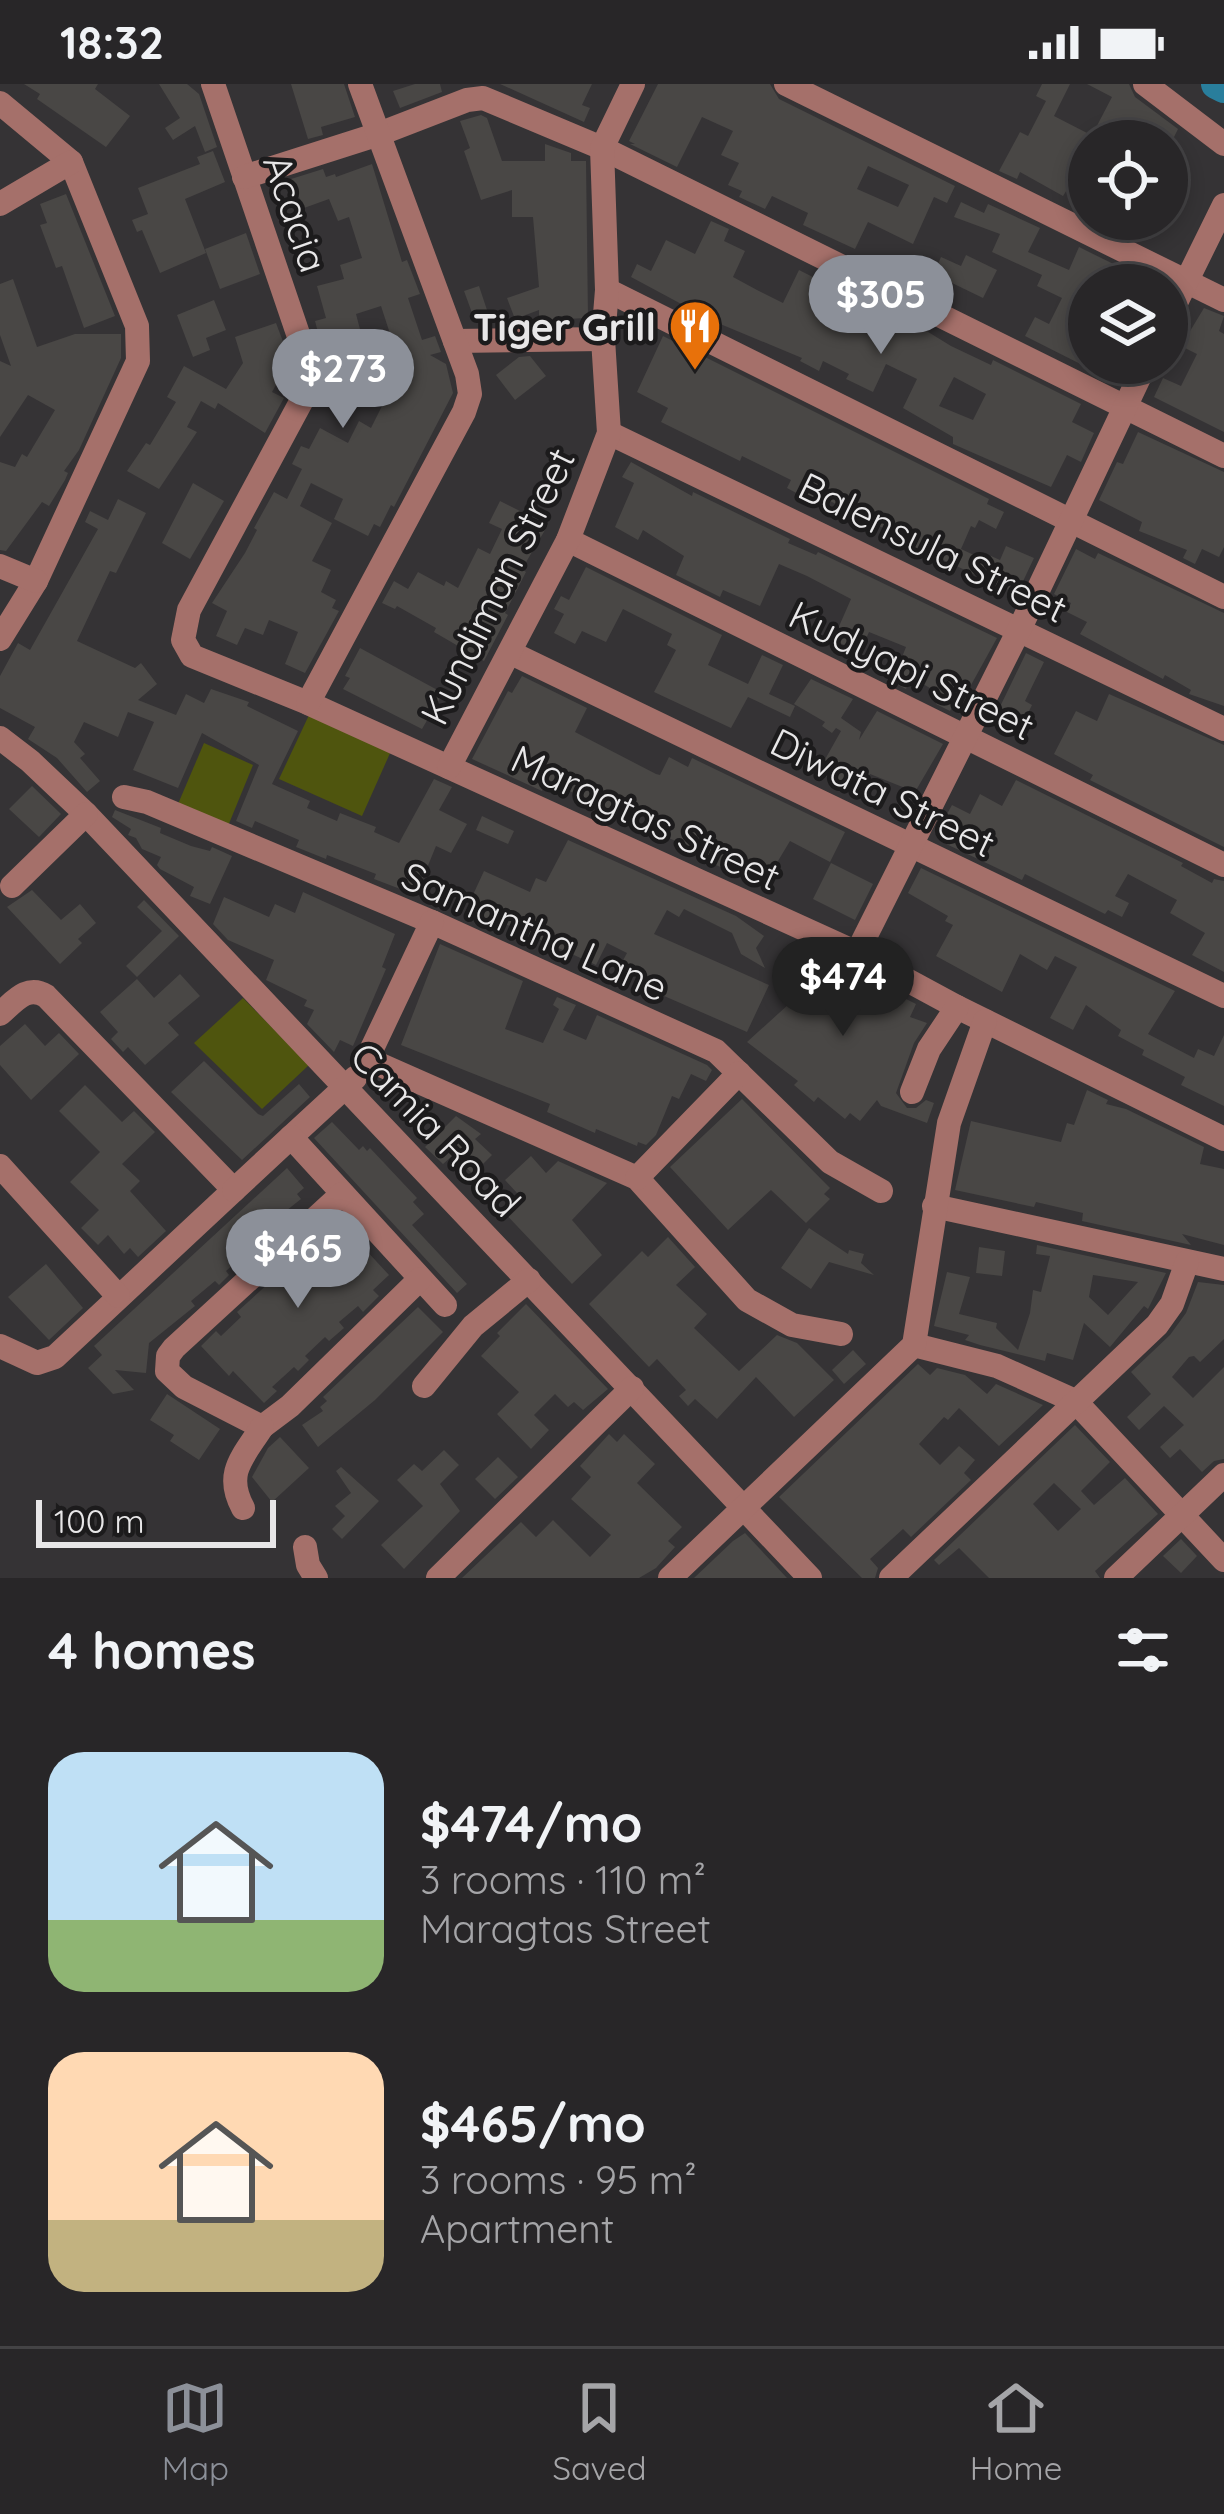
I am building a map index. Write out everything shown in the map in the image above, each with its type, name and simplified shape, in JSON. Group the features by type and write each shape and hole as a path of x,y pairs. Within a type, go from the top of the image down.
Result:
{"street":[{"name":"Acacia","path":"184,622 309,387 309,360 213,84"},
{"path":"308,703 464,412 469,384 360,84"},
{"name":"Kundiman Street","path":"449,766 568,540 609,433 603,339 607,290 602,148 633,84"},
{"path":"786,84 1152,264"},
{"path":"1145,84 1224,144"},
{"path":"244,177 483,98 602,148 1224,456"},
{"path":"0,103 71,162 137,326 140,345 138,361 36,581 0,639"},
{"path":"0,204 71,162"},
{"path":"1188,279 1224,206"},
{"path":"1188,282 1224,300"},
{"path":"607,290 1224,597"},
{"path":"455,341 603,339"},
{"path":"857,952 1020,628 1136,384"},
{"name":"Balensula Street","path":"609,433 1224,729"},
{"name":"Kudyapi Street","path":"568,540 1224,865"},
{"path":"0,566 36,581"},
{"name":"Maragtas Street","path":"184,622 183,640 192,656 308,703 857,952 957,1007 1224,1139"},
{"name":"Diwata Street","path":"511,653 1224,996"},
{"name":"Camia Road","path":"0,739 86,814 810,1578"},
{"name":"Samantha Lane","path":"124,797 147,802 432,922 716,1051 830,1162 881,1191"},
{"path":"12,886 86,814"},
{"path":"0,1346 28,1361 45,1362 346,1087 368,1059 432,922"},
{"path":"0,1014 27,992 46,996 234,1190"},
{"path":"912,1092 929,1049 957,1007"},
{"path":"670,1578 914,1346 949,1123 985,1021"},
{"path":"368,1059 637,1178 747,1300 792,1325 841,1334"},
{"path":"637,1178 739,1073"},
{"path":"290,1137 445,1305"},
{"path":"0,1166 118,1296"},
{"path":"262,1427 184,1387 167,1371 168,1356 341,1194"},
{"path":"934,1206 1224,1269"},
{"path":"891,1578 1157,1325 1172,1304 1187,1262"},
{"path":"243,1508 233,1483 262,1427 283,1413 420,1279"},
{"path":"424,1386 473,1326 529,1280"},
{"path":"914,1346 997,1366 1075,1401 1224,1560"},
{"path":"438,1578 632,1388"},
{"path":"1116,1578 1224,1475"},
{"path":"305,1546 316,1578"}],"green space":[{"path":"309,715 391,751 362,816 279,779"},
{"path":"204,743 253,765 228,826 178,804"},
{"path":"243,998 309,1065 262,1109 194,1043"}],"building":[{"path":"24,84 98,84 95,89 130,116 106,147 37,99 40,94"},
{"path":"159,84 187,84 199,94 217,147 205,152 195,126 173,140 165,128 180,118"},
{"path":"291,84 344,84 355,117 321,127 323,135 308,139"},
{"path":"415,84 440,84 442,92 400,108 393,91"},
{"path":"500,84 592,84 582,105 590,108 584,122"},
{"path":"658,84 770,84 779,99 955,186 947,203 934,197 913,244 868,222 855,249 803,225 808,213 772,196 765,209 739,197 742,191 728,185 739,163 721,155 733,131 702,117 677,167 629,141","holes":["868,166 909,185 898,207 857,189"]},
{"path":"1042,84 1070,84 1054,116 1068,123 1068,188 1063,196 1020,172 1017,179 999,171 1020,132 1028,136 1046,101 1036,96"},
{"path":"1087,84 1129,84 1135,97 1166,120 1100,120 1112,97"},
{"path":"481,115 487,118 502,161 545,161 545,144 571,153 571,161 586,161 588,318 539,320 539,310 515,319 507,298 539,287 533,217 512,217 512,190 481,200 464,151 470,148 460,121"},
{"path":"213,151 225,182 185,199 206,253 160,273 142,230 137,232 132,220 148,214 138,188 200,164 197,157"},
{"path":"372,164 402,262 407,260 420,294 408,298 422,340 435,336 441,352 430,355 446,364 453,393 394,507 368,536 334,519 343,499 311,483 300,506 332,523 312,561 331,570 321,592 336,600 332,608 339,611 305,673 285,664 298,632 269,620 263,635 245,628 237,645 216,636 227,611 212,603 245,553 274,492 287,499 302,469 292,464 301,446 309,449 320,428 348,443 359,421 371,428 397,376 394,346 381,306 356,314 368,360 328,371 315,321 326,318 317,286 344,279 340,265 362,258 349,217 338,221 329,199 304,208 291,179 323,169 326,177 336,177"},
{"path":"66,194 115,316 84,328 62,266 56,268 40,225 47,223 40,204"},
{"path":"961,202 984,213 988,204 1040,228 1028,252 1068,270 1068,358 1025,336 1035,317 1049,324 1062,298 1037,286 1042,275 992,252 1000,234 954,217"},
{"path":"711,221 729,229 724,241 745,251 733,277 783,303 799,270 880,311 883,305 927,327 951,346 991,365 993,360 1081,404 1072,422 1094,433 1081,462 1067,455 1051,487 953,444 953,437 903,408 917,379 886,364 873,392 823,361 819,371 802,358 713,321 631,277 637,264 651,271 666,240 695,254","holes":["954,377 986,394 973,420 939,406"]},
{"path":"246,233 260,274 220,289 205,249"},
{"path":"1079,247 1113,264 1072,264"},
{"path":"966,255 997,270 983,298 952,283 948,291 939,287 936,294 918,285 929,262 937,266 941,257 961,266"},
{"path":"13,279 37,347 75,334 121,334 121,358 79,450 64,471 68,473 65,480 49,506 42,502 6,551 0,550 0,462 15,467 22,454 27,457 55,410 28,395 0,437 0,361 11,366 0,335 0,284"},
{"path":"479,286 489,316 475,321 464,291"},
{"path":"214,300 226,330 206,338 210,350 193,357 177,315"},
{"path":"1204,308 1224,316 1219,331 1224,334 1224,432 1154,397 1160,384 1188,384 1197,354 1188,350 1188,334"},
{"path":"276,323 290,360 272,392 284,398 265,433 218,403 215,409 201,401 187,427 197,432 159,489 127,471 146,443 150,445 176,402 167,397 184,366 226,389 243,363 235,337"},
{"path":"663,336 989,499 987,504 1004,512 996,529 979,520 975,528 971,526 961,549 989,562 991,556 1000,560 1006,546 1034,558 1017,594 939,558 898,542 896,546 884,540 889,531 830,501 826,509 787,488 791,480 661,422 668,408 637,392"},
{"path":"530,356 546,376 515,400 496,375 519,357"},
{"path":"1138,432 1224,472 1224,547 1219,557 1202,549 1195,564 1183,558 1187,550 1139,531 1142,522 1099,500"},
{"path":"631,462 692,496 693,492 790,539 788,543 818,552 997,638 960,705 955,702 950,711 936,704 942,695 916,680 906,689 892,682 906,647 869,632 860,652 833,640 851,599 807,576 779,564 760,606 723,590 720,597 676,575 684,556 643,530 638,540 615,527 634,483 622,477"},
{"path":"193,483 224,501 190,559 162,543"},
{"path":"118,499 146,513 116,573 110,571 77,641 135,668 141,663 157,684 138,700 176,715 186,694 204,703 211,689 249,702 247,706 298,731 272,784 310,801 307,808 337,821 340,813 376,827 374,832 399,843 434,779 452,787 439,810 467,824 451,853 436,846 416,895 374,879 376,874 296,847 299,840 255,821 252,828 236,821 259,765 202,733 178,788 133,770 154,722 128,712 118,737 84,722 74,742 85,754 80,758 100,781 87,792 57,758 28,739 35,727 0,708 0,676 18,643 30,650 98,529 85,522 90,511 108,520"},
{"path":"500,501 548,525 522,569 526,572 484,661 434,632 436,628 382,603 394,581 408,589 418,572 458,588 478,548 490,554 502,529 489,523"},
{"path":"1076,549 1095,559 1098,553 1224,613 1224,706 1189,694 1191,690 1165,675 1163,679 1080,634 1087,622 1067,612 1071,603 1054,594"},
{"path":"586,567 722,635 708,665 748,684 762,655 783,665 769,694 795,706 790,717 748,697 731,728 654,692 676,650 667,645 672,634 623,609 606,642 582,631 575,644 554,633 564,614 554,609 561,596 569,600"},
{"path":"360,648 443,693 422,729 343,689"},
{"path":"1026,653 1044,662 1025,701 1032,705 1021,727 996,715"},
{"path":"522,676 587,708 575,732 656,774 660,775 669,757 688,767 692,758 845,832 830,862 790,841 763,886 698,857 701,852 664,836 669,826 634,809 628,822 547,779 542,791 472,759 508,691 512,693"},
{"path":"811,679 853,699 841,718 861,732 859,740 877,711 943,744 915,792 870,774 860,794 818,772 841,731 836,728 832,733 822,726 825,722 794,704"},
{"path":"1109,694 1224,745 1224,847 1090,780 1093,775 1054,754 1076,711 1097,721"},
{"path":"1016,780 1183,863 1181,866 1212,883 1214,879 1224,881 1224,972 1192,955 1205,933 1170,913 1177,900 1128,874 1115,896 1129,903 1122,917 1108,910 1105,914 1025,874 1022,880 942,842 946,834 938,830 952,805 970,814 980,794 1002,806"},
{"path":"32,786 61,814 39,837 9,809"},
{"path":"115,810 191,846 210,851 212,847 232,856 210,904 190,896 194,887 160,869 161,857 142,849 128,835 131,829 112,817"},
{"path":"482,816 514,831 508,844 476,830"},
{"path":"568,840 736,916 764,936 756,948 765,968 741,954 732,933 684,909 679,917 667,910 654,934 769,985 747,1032 648,989 652,980 621,964 627,953 607,943 596,965 503,923 500,928 465,912 484,871 530,892 536,878 546,882"},
{"path":"831,863 873,884 855,920 813,899"},
{"path":"921,868 1175,991 1148,1034 1194,1058 1198,1049 1214,1056 1224,1035 1224,1106 1181,1085 1185,1077 1142,1055 1144,1050 1118,1036 1121,1030 1086,1005 1073,1030 1050,1018 1077,967 1055,956 1047,970 1020,954 1002,992 936,956 953,925 945,921 948,916 908,893"},
{"path":"32,890 61,920 80,904 96,923 60,964 7,907"},
{"path":"303,892 395,934 382,967 386,969 353,1046 340,1040 334,1052 307,1024 314,1010 304,1006 307,1000 266,980 274,960 228,940 213,924 224,897 269,917 275,904 295,913"},
{"path":"144,900 179,936 137,977 126,966 162,931 137,907"},
{"path":"440,944 523,981 505,1029 543,1043 559,1009 553,1005 557,997 576,1005 563,1030 586,1040 597,1015 712,1070 706,1081 691,1074 679,1099 672,1096 656,1135 646,1145 638,1142 637,1146 596,1129 595,1133 547,1112 550,1104 401,1045"},
{"path":"801,946 916,1004 910,1017 927,1023 914,1043 896,1093 907,1108 926,1100 934,1103 927,1123 881,1106 877,1100 860,1121 850,1113 845,1119 818,1097 814,1102 794,1085 798,1081 747,1042 800,994 785,986"},
{"path":"180,974 200,996 168,1023 179,1035 145,1065 128,1047 123,1052 111,1039 118,1032 100,1012 137,979 154,998"},
{"path":"25,1024 45,1046 59,1033 79,1054 31,1100 0,1065 0,1046"},
{"path":"204,1061 263,1116 299,1084 310,1097 242,1160 171,1092"},
{"path":"85,1085 122,1122 134,1111 155,1132 122,1164 140,1181 130,1191 166,1231 138,1257 130,1248 124,1254 108,1235 98,1245 81,1228 99,1210 70,1182 100,1152 59,1111"},
{"path":"1087,1090 1108,1100 1106,1104 1204,1147 1200,1164 1224,1169 1224,1245 1182,1234 1191,1245 1082,1221 1083,1213 1036,1202 1034,1207 955,1190 971,1121 1061,1142 1067,1123 1074,1125"},
{"path":"742,1099 830,1188 824,1194 830,1199 806,1223 771,1190 728,1230 670,1167"},
{"path":"456,1116 481,1134 475,1139 492,1155 473,1174 453,1155 443,1164 425,1147"},
{"path":"332,1122 359,1150 370,1148 417,1198 413,1202 424,1214 412,1225 467,1284 457,1293 314,1138"},
{"path":"531,1156 546,1173 558,1161 607,1183 572,1220 602,1255 572,1284 501,1209 517,1193 505,1180"},
{"path":"287,1168 304,1188 297,1194 301,1199 262,1230 259,1238 264,1243 226,1271 229,1275 219,1285 215,1281 191,1301 195,1306 149,1343 146,1373 115,1370 134,1390 113,1394 88,1368 102,1355 94,1346"},
{"path":"338,1220 389,1275 373,1290 379,1296 363,1312 358,1306 339,1322 344,1328 329,1341 325,1337 305,1356 309,1360 298,1371 294,1367 272,1387 277,1391 264,1403 201,1346 216,1331 221,1336 241,1317 237,1312"},
{"path":"809,1228 848,1254 849,1250 864,1254 861,1263 874,1275 829,1262 811,1289 781,1268"},
{"path":"668,1237 695,1267 676,1285 707,1314 694,1328 739,1371 777,1335 797,1343 834,1380 794,1417 756,1377 717,1419 695,1399 688,1406 679,1396 686,1390 657,1359 649,1367 589,1304 642,1251 648,1257"},
{"path":"1037,1245 1166,1273 1148,1309 1144,1306 1110,1347 1084,1323 1073,1360 1047,1353 1045,1361 980,1345 965,1340 969,1335 934,1326 947,1272 970,1277 959,1314 997,1323 996,1328 1018,1350 1033,1290 1041,1292 1050,1256 1036,1254","holes":["1093,1275 1138,1282 1108,1315 1089,1297"]},
{"path":"979,1247 1005,1251 1002,1276 976,1273"},
{"path":"46,1264 83,1308 49,1340 8,1297"},
{"path":"1198,1282 1224,1285 1224,1339 1200,1362 1189,1357 1172,1377 1193,1398 1224,1367 1224,1459 1202,1472 1180,1449 1170,1458 1160,1447 1184,1425 1164,1406 1139,1430 1127,1417 1151,1394 1131,1372 1170,1335 1186,1313"},
{"path":"526,1304 608,1389 583,1410 574,1402 568,1407 555,1394 534,1415 549,1430 531,1449 497,1414 519,1392 481,1356"},
{"path":"418,1307 443,1332 375,1400 318,1447 302,1425 323,1411 320,1407 327,1401 323,1397"},
{"path":"853,1350 866,1364 844,1384 832,1370"},
{"path":"918,1364 930,1375 937,1368 965,1375 987,1394 996,1384 1043,1405 999,1446 959,1408 948,1420 944,1417 919,1444 940,1465 959,1446 975,1460 964,1473 971,1480 911,1537 903,1529 870,1559 878,1568 875,1578 862,1578 779,1497"},
{"path":"167,1394 220,1429 199,1460 170,1441 174,1435 150,1420"},
{"path":"1075,1425 1110,1462 1081,1491 1094,1505 1125,1478 1158,1514 1095,1571 1100,1578 989,1578 959,1548 939,1565 934,1560","holes":["1054,1483 1081,1509 1058,1531 1033,1504"]},
{"path":"609,1434 617,1442 624,1434 655,1464 637,1483 682,1527 668,1541 675,1547 656,1568 639,1578 462,1578 521,1522 536,1537 553,1520 590,1557 611,1535 571,1499 591,1477 580,1466"},
{"path":"280,1437 309,1468 272,1502 252,1477"},
{"path":"444,1450 459,1465 440,1484 460,1511 404,1569 381,1545 423,1506 397,1480 414,1464 422,1471"},
{"path":"498,1457 518,1477 495,1499 475,1479"},
{"path":"341,1467 379,1501 342,1539 332,1529 345,1516 335,1506 351,1493 336,1471"},
{"path":"745,1533 787,1578 694,1578 733,1541"},
{"path":"1181,1539 1197,1556 1181,1573 1163,1556"}],"waterway":[{"path":"1216,84 1224,88"}],"place":[{"name":"Tiger Grill","path":"695,372"}]}
